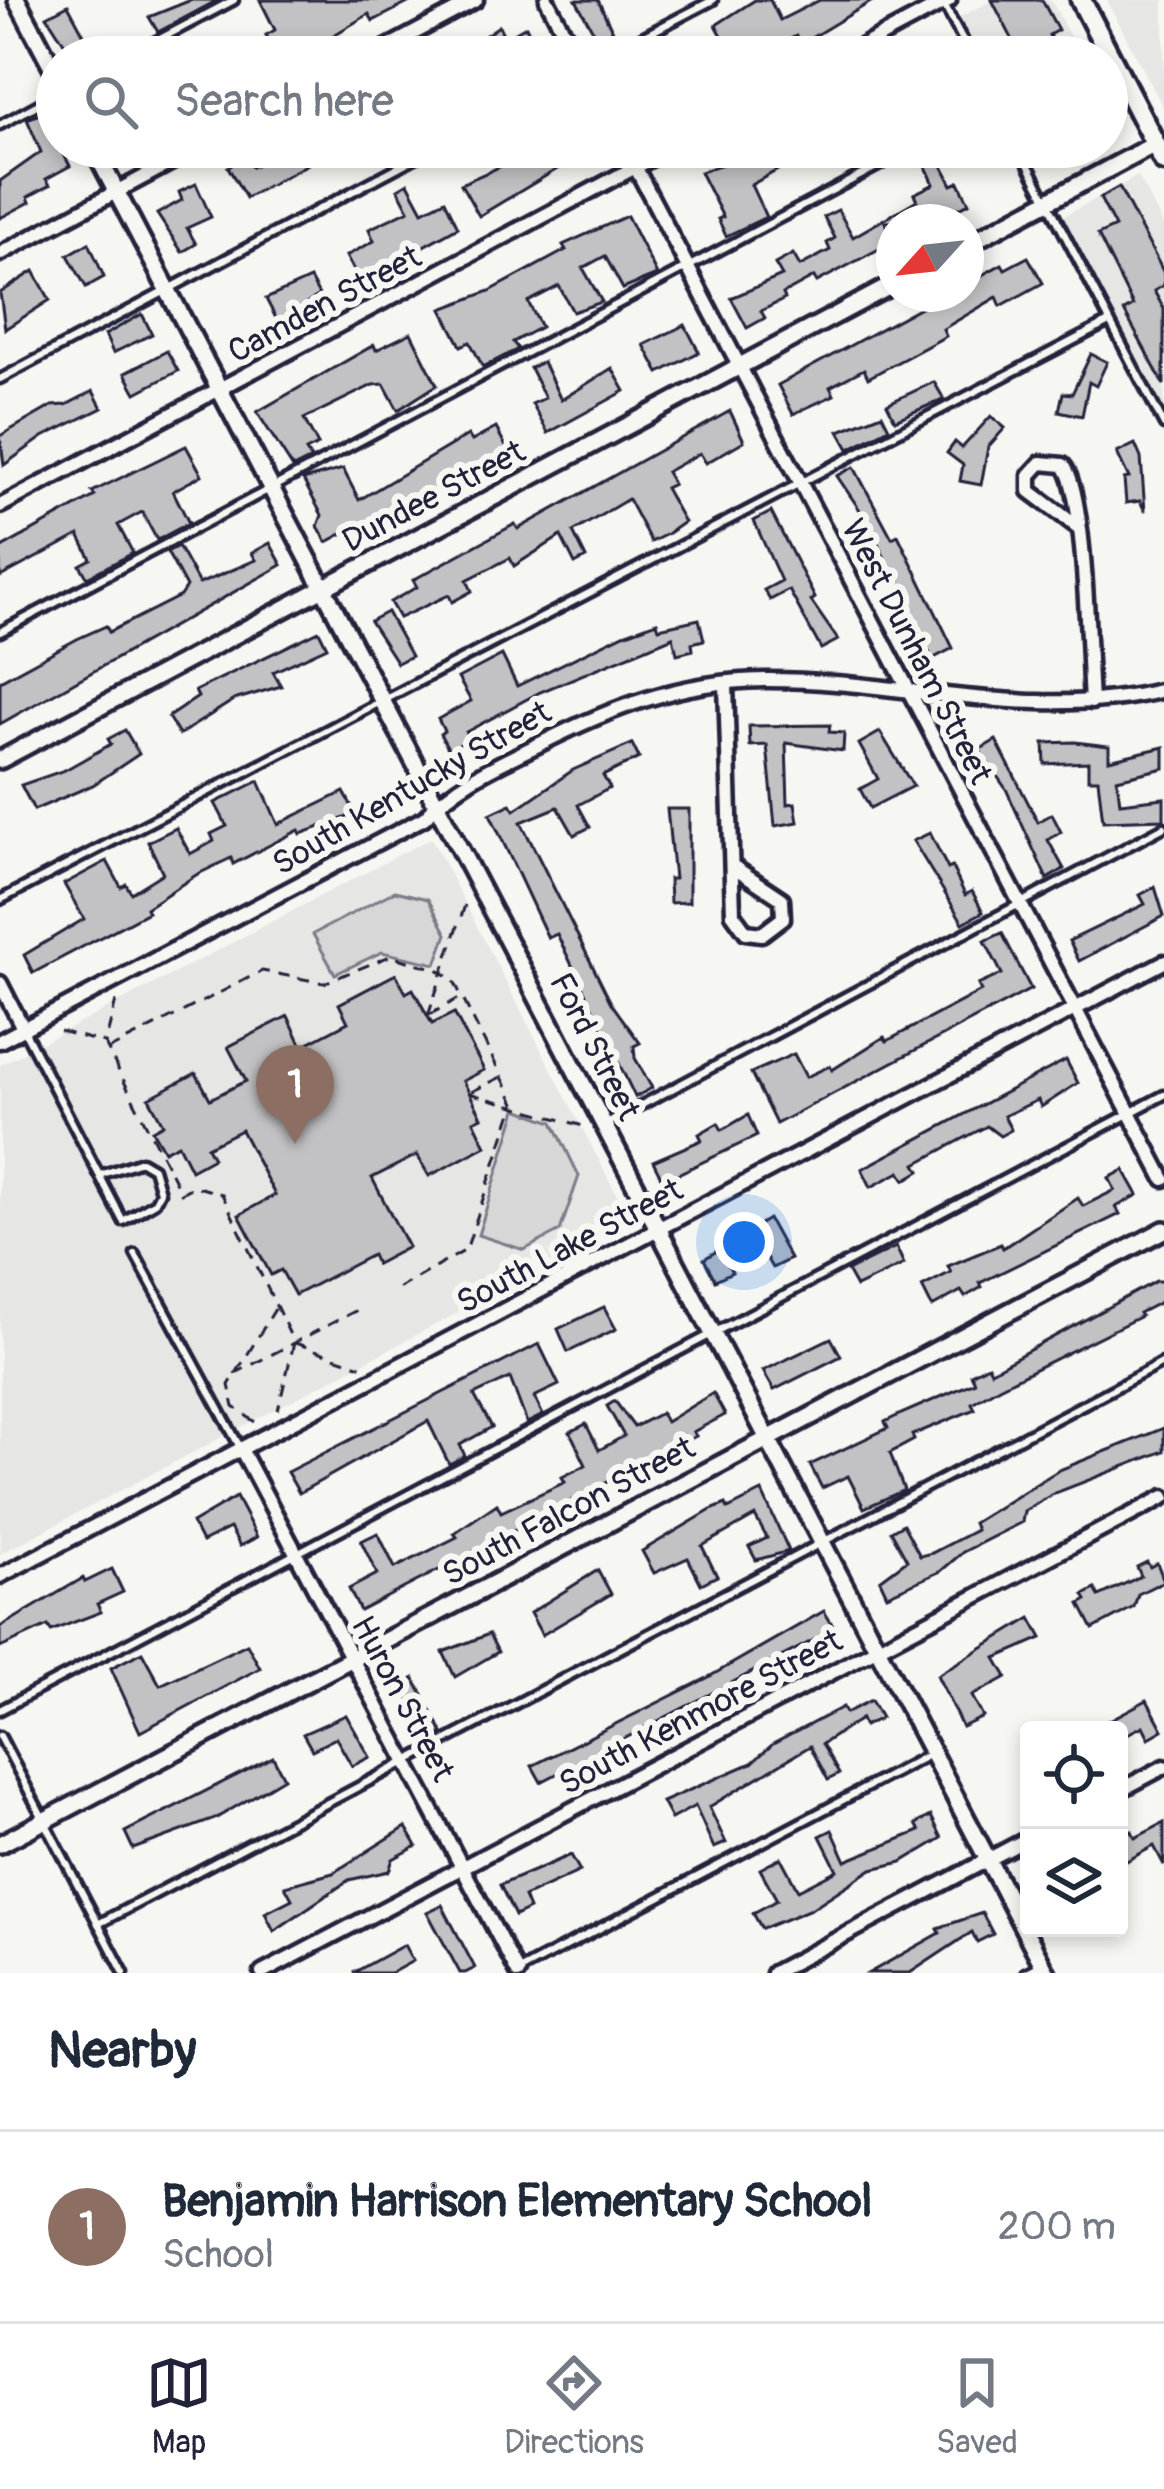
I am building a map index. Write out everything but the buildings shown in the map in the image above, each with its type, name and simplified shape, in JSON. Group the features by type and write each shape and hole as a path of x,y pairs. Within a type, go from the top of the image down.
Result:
{"main road":[{"path":"1081,0 1100,36"},
{"path":"1128,90 1160,152"}],"street":[{"path":"17,0 36,36"},
{"path":"408,36 476,0"},
{"path":"547,0 567,36"},
{"path":"881,36 945,1"},
{"path":"1128,166 1160,152"},
{"name":"Ford Street","path":"103,168 1044,1968"},
{"path":"0,254 160,168"},
{"name":"Camden Street","path":"0,506 633,168"},
{"name":"West Dunham Street","path":"636,168 1164,1179"},
{"path":"984,235 1123,168"},
{"name":"Dundee Street","path":"0,760 876,294"},
{"path":"1078,528 1030,491 1030,475 1041,463 1063,465 1070,472 1078,528 1091,702"},
{"name":"South Kentucky Street","path":"0,1041 424,818 449,790 587,719 658,693 763,680 1027,703 1091,702 1164,690"},
{"path":"727,684 736,925 762,934 774,928 783,918 782,899 734,867"},
{"name":"South Lake Street","path":"0,1576 1164,962"},
{"path":"0,983 24,1030"},
{"name":"South Falcon Street","path":"0,1844 1164,1230"},
{"name":"Huron Street","path":"241,1449 516,1973"},
{"name":"South Kenmore Street","path":"262,1973 1164,1497"},
{"path":"1128,1786 1164,1767"},
{"path":"773,1973 1020,1843"}],"lane":[{"path":"166,36 234,0"},
{"path":"644,36 712,0"},
{"path":"945,1 962,36"},
{"path":"0,125 36,105"},
{"path":"0,380 397,168"},
{"path":"0,632 874,168"},
{"path":"1030,168 1164,425"},
{"path":"0,900 1109,322"},
{"path":"603,1126 1164,827"},
{"path":"24,1030 124,1221 155,1202 160,1192 153,1168 141,1161 100,1175"},
{"path":"0,1710 1164,1096"},
{"path":"135,1254 241,1449"},
{"path":"98,1924 1164,1362"},
{"path":"0,1736 124,1973"},
{"path":"516,1973 933,1752"},
{"path":"1025,1973 1044,1968"}],"path":[{"path":"463,996 428,1016 466,902"},
{"path":"60,1030 106,1047 262,971 324,983 390,956 443,972 463,996 505,1075 514,1106 466,1250 399,1288"},
{"path":"116,1001 106,1047 181,1193 194,1186 222,1194 294,1342 278,1410"},
{"path":"505,1075 470,1093 583,1126"},
{"path":"255,1422 242,1416 230,1398 234,1374 276,1308"},
{"path":"234,1374 359,1309"},
{"path":"294,1342 361,1366"}],"shaded area":[{"path":"993,0 1051,0 1070,36 965,36 956,19"},
{"path":"1107,0 1164,0 1164,109 1128,36"},
{"path":"1138,176 1164,227 1164,416 1060,218"},
{"path":"431,838 631,1222 0,1554 0,1065"},
{"path":"395,891 428,899 447,934 436,964 382,952 335,974 313,934"},
{"path":"517,1109 553,1122 579,1176 560,1231 524,1250 478,1235"}],"place":[{"name":"Benjamin Harrison Elementary School","path":"295,1144"}]}
